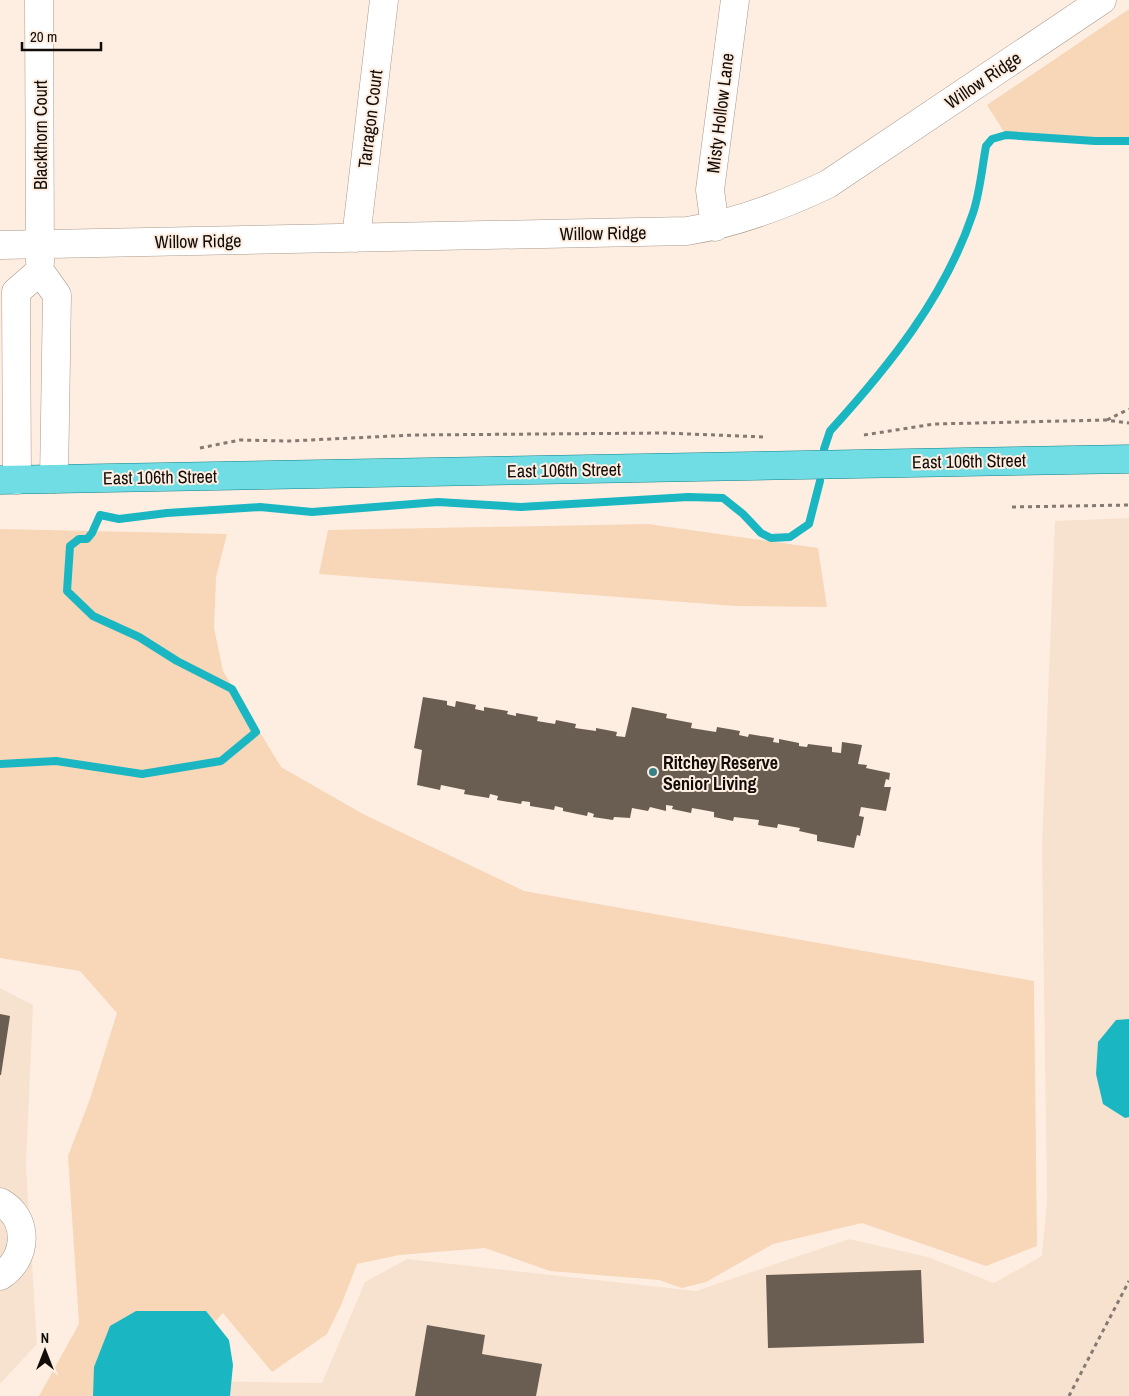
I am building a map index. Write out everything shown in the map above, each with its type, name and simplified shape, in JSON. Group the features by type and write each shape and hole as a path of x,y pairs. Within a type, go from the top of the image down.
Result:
{"main road":[{"name":"East 106th Street","path":"9,480 1129,459"}],"street":[{"name":"Blackthorn Court","path":"39,0 40,257"},
{"name":"Tarragon Court","path":"356,238 384,0"},
{"name":"Misty Hollow Lane","path":"714,227 710,190 735,0"},
{"name":"Willow Ridge","path":"0,245 40,257 356,238 687,231 714,227 782,206 828,184 1102,0"},
{"path":"40,257 56,295 54,479"},
{"path":"9,480 16,292 40,257"},
{"path":"0,1202 16,1217 22,1235 21,1250 17,1261 0,1276"}],"path":[{"path":"1106,420 1129,410"},
{"path":"862,435 934,424 1106,420 1129,423"},
{"path":"190,449 240,440 414,435 664,433 774,437"},
{"path":"1012,507 1129,505"},
{"path":"1069,1396 1129,1281"}],"shaded area":[{"path":"1129,9 1129,142 1006,135 987,105"},
{"path":"1129,518 1129,1396 180,1396 187,1381 322,1383 365,1282 407,1259 696,1291 849,1239 928,1257 994,1283 1042,1256 1047,1200 1042,846 1055,521"},
{"path":"648,524 818,548 827,607 735,606 319,574 328,530"},
{"path":"0,529 227,534 216,577 214,628 223,671 281,767 363,814 524,891 1034,981 1037,1246 986,1266 862,1223 773,1244 706,1282 682,1288 659,1280 550,1271 485,1248 399,1255 357,1264 342,1303 327,1334 272,1372 223,1313 153,1387 152,1396 39,1396 79,1324 68,1156 90,1099 117,1013 80,971 0,958"},
{"path":"0,988 33,1005 26,1166 37,1344 0,1384"}],"water":[{"path":"1129,1019 1129,1117 1125,1118 1103,1104 1096,1074 1098,1042 1116,1020"},
{"path":"136,1311 206,1311 229,1340 233,1365 230,1396 93,1396 94,1367 110,1326"}],"building":[{"name":"Ritchey Reserve Senior Living","path":"423,697 447,701 447,705 455,707 456,701 476,705 475,709 484,711 484,707 508,711 507,714 516,716 516,713 538,717 537,721 555,724 556,720 576,724 575,728 596,731 596,728 617,732 616,736 625,737 632,707 667,714 666,718 692,723 691,728 716,732 717,727 740,731 739,735 748,737 749,734 774,738 773,742 779,743 779,739 799,743 799,746 807,747 808,744 832,747 832,752 841,753 842,742 862,745 858,764 867,765 866,768 890,773 889,780 886,779 884,787 891,787 886,811 861,807 859,816 864,817 860,836 857,835 854,848 817,841 817,835 799,831 800,828 778,824 777,828 758,825 759,820 734,817 733,821 714,817 714,812 692,808 691,813 672,809 673,806 666,805 666,811 650,807 648,811 632,808 630,818 614,817 613,820 593,817 594,814 588,812 587,816 563,811 563,808 555,806 554,810 530,806 530,802 522,801 521,804 497,800 498,796 490,794 489,798 464,794 465,790 441,785 440,790 417,785 422,750 414,748"},
{"path":"0,1014 10,1016 1,1075 0,1075"},
{"path":"921,1270 924,1343 768,1348 766,1275"},
{"path":"427,1325 485,1335 482,1354 542,1364 536,1396 415,1396"}],"waterway":[{"path":"824,449 830,431 894,356 931,302 947,273 973,213 986,146 992,139 1006,135 1095,141 1129,141"},
{"path":"0,764 56,761 142,774 221,761 256,732 232,689 177,661 139,637 93,616 67,591 70,546 79,539 87,539 92,533 100,515 119,519 167,513 260,507 312,512 438,502 521,507 688,497 723,498 743,514 761,533 771,538 790,537 809,524 820,481"}],"place":[{"name":"Ritchey Reserve Senior Living","path":"653,772"}]}
